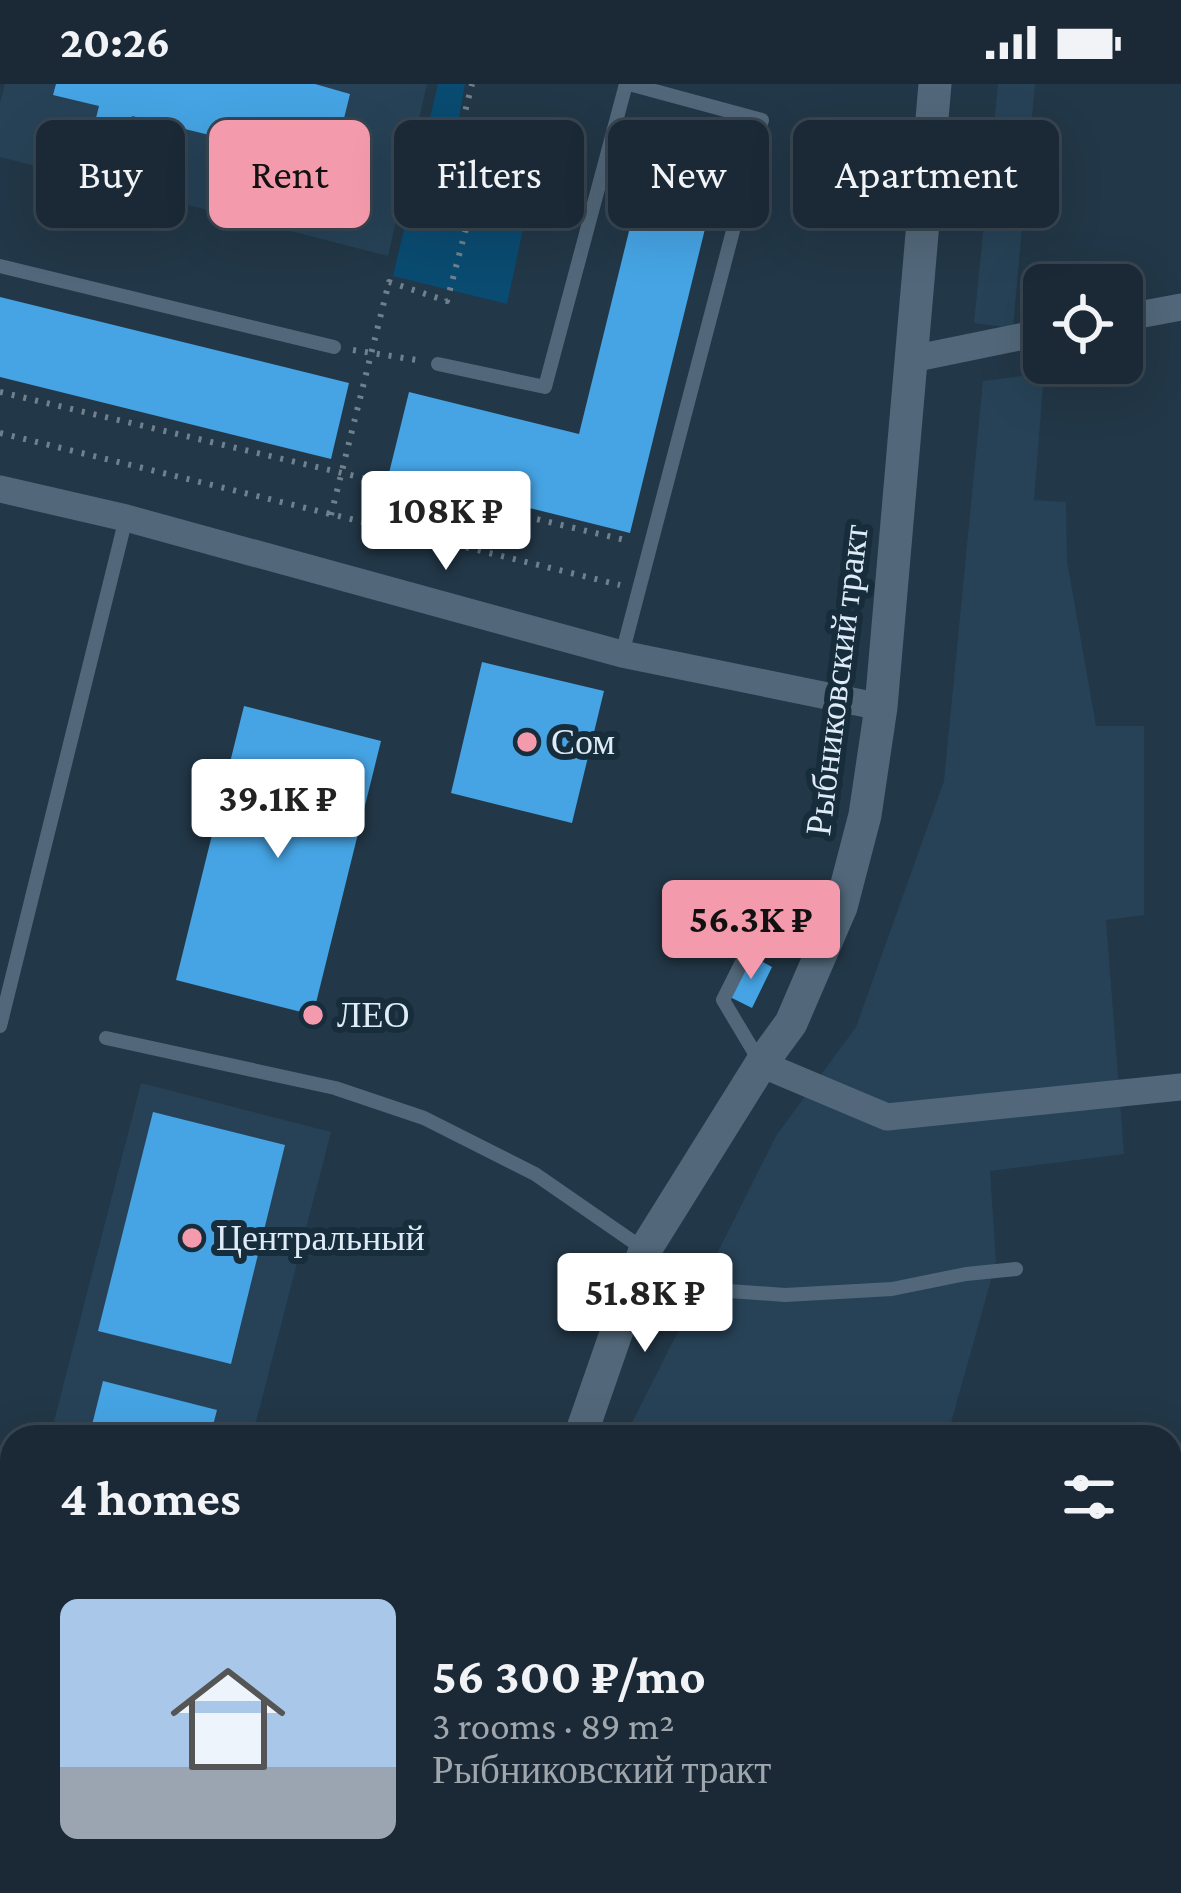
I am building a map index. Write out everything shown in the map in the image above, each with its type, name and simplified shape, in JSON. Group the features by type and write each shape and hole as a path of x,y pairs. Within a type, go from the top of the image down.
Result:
{"main road":[{"name":"Рыбниковский тракт","path":"584,1425 645,1250 791,1023 841,908 865,815 881,706 935,84"}],"street":[{"path":"1143,313 1181,307"},
{"path":"912,358 1023,336"},
{"path":"0,490 126,518 622,654 881,706"},
{"path":"761,1064 887,1118 1181,1087"}],"lane":[{"path":"438,364 545,387 627,84 762,120 622,654"},
{"path":"0,266 334,346"},
{"path":"0,1026 126,518"},
{"path":"761,1064 723,1000 764,918 841,908"},
{"path":"106,1038 335,1088 424,1118 535,1174 645,1250 687,1288 785,1295 892,1289 1016,1269"}],"path":[{"path":"332,514 389,282 447,301 484,160 462,124 472,84"},
{"path":"334,346 438,364"},
{"path":"0,392 650,546"},
{"path":"0,434 639,590"}],"shaded area":[{"path":"5,84 427,84 419,120 394,120 394,228 388,256 278,228 370,228 370,120 209,120 209,210 185,204 185,120 36,120 36,166 0,157 0,103"},
{"path":"438,84 465,84 459,120 430,120"},
{"path":"998,84 1035,84 1032,120 994,120"},
{"path":"404,228 523,228 507,304 393,276"},
{"path":"984,228 1022,228 1013,328 974,323"},
{"path":"1023,376 1023,384 1043,384 1034,500 1066,502 1067,561 1096,726 1144,726 1144,915 1106,920 1124,1154 990,1171 996,1262 950,1425 631,1425 776,1136 856,1027 944,781 983,381"},
{"path":"141,1083 331,1132 255,1425 53,1425"}],"building":[{"path":"56,84 315,84 350,94 344,120 209,120 209,135 185,129 185,120 132,116 131,120 96,120 99,106 53,95"},
{"path":"630,228 705,228 630,533 389,473 409,392 579,434"},
{"path":"0,297 349,383 331,459 0,377"},
{"name":"Сом","path":"482,662 604,691 572,823 451,793"},
{"path":"244,706 381,741 313,1015 176,980"},
{"path":"750,955 772,967 752,1008 730,997"},
{"name":"Центральный","path":"153,1112 285,1145 231,1364 98,1331"},
{"path":"103,1381 217,1410 213,1425 92,1425"}],"place":[{"name":"Сом","path":"527,742"},
{"name":"ЛЕО","path":"313,1015"},
{"name":"Центральный","path":"192,1238"}]}
